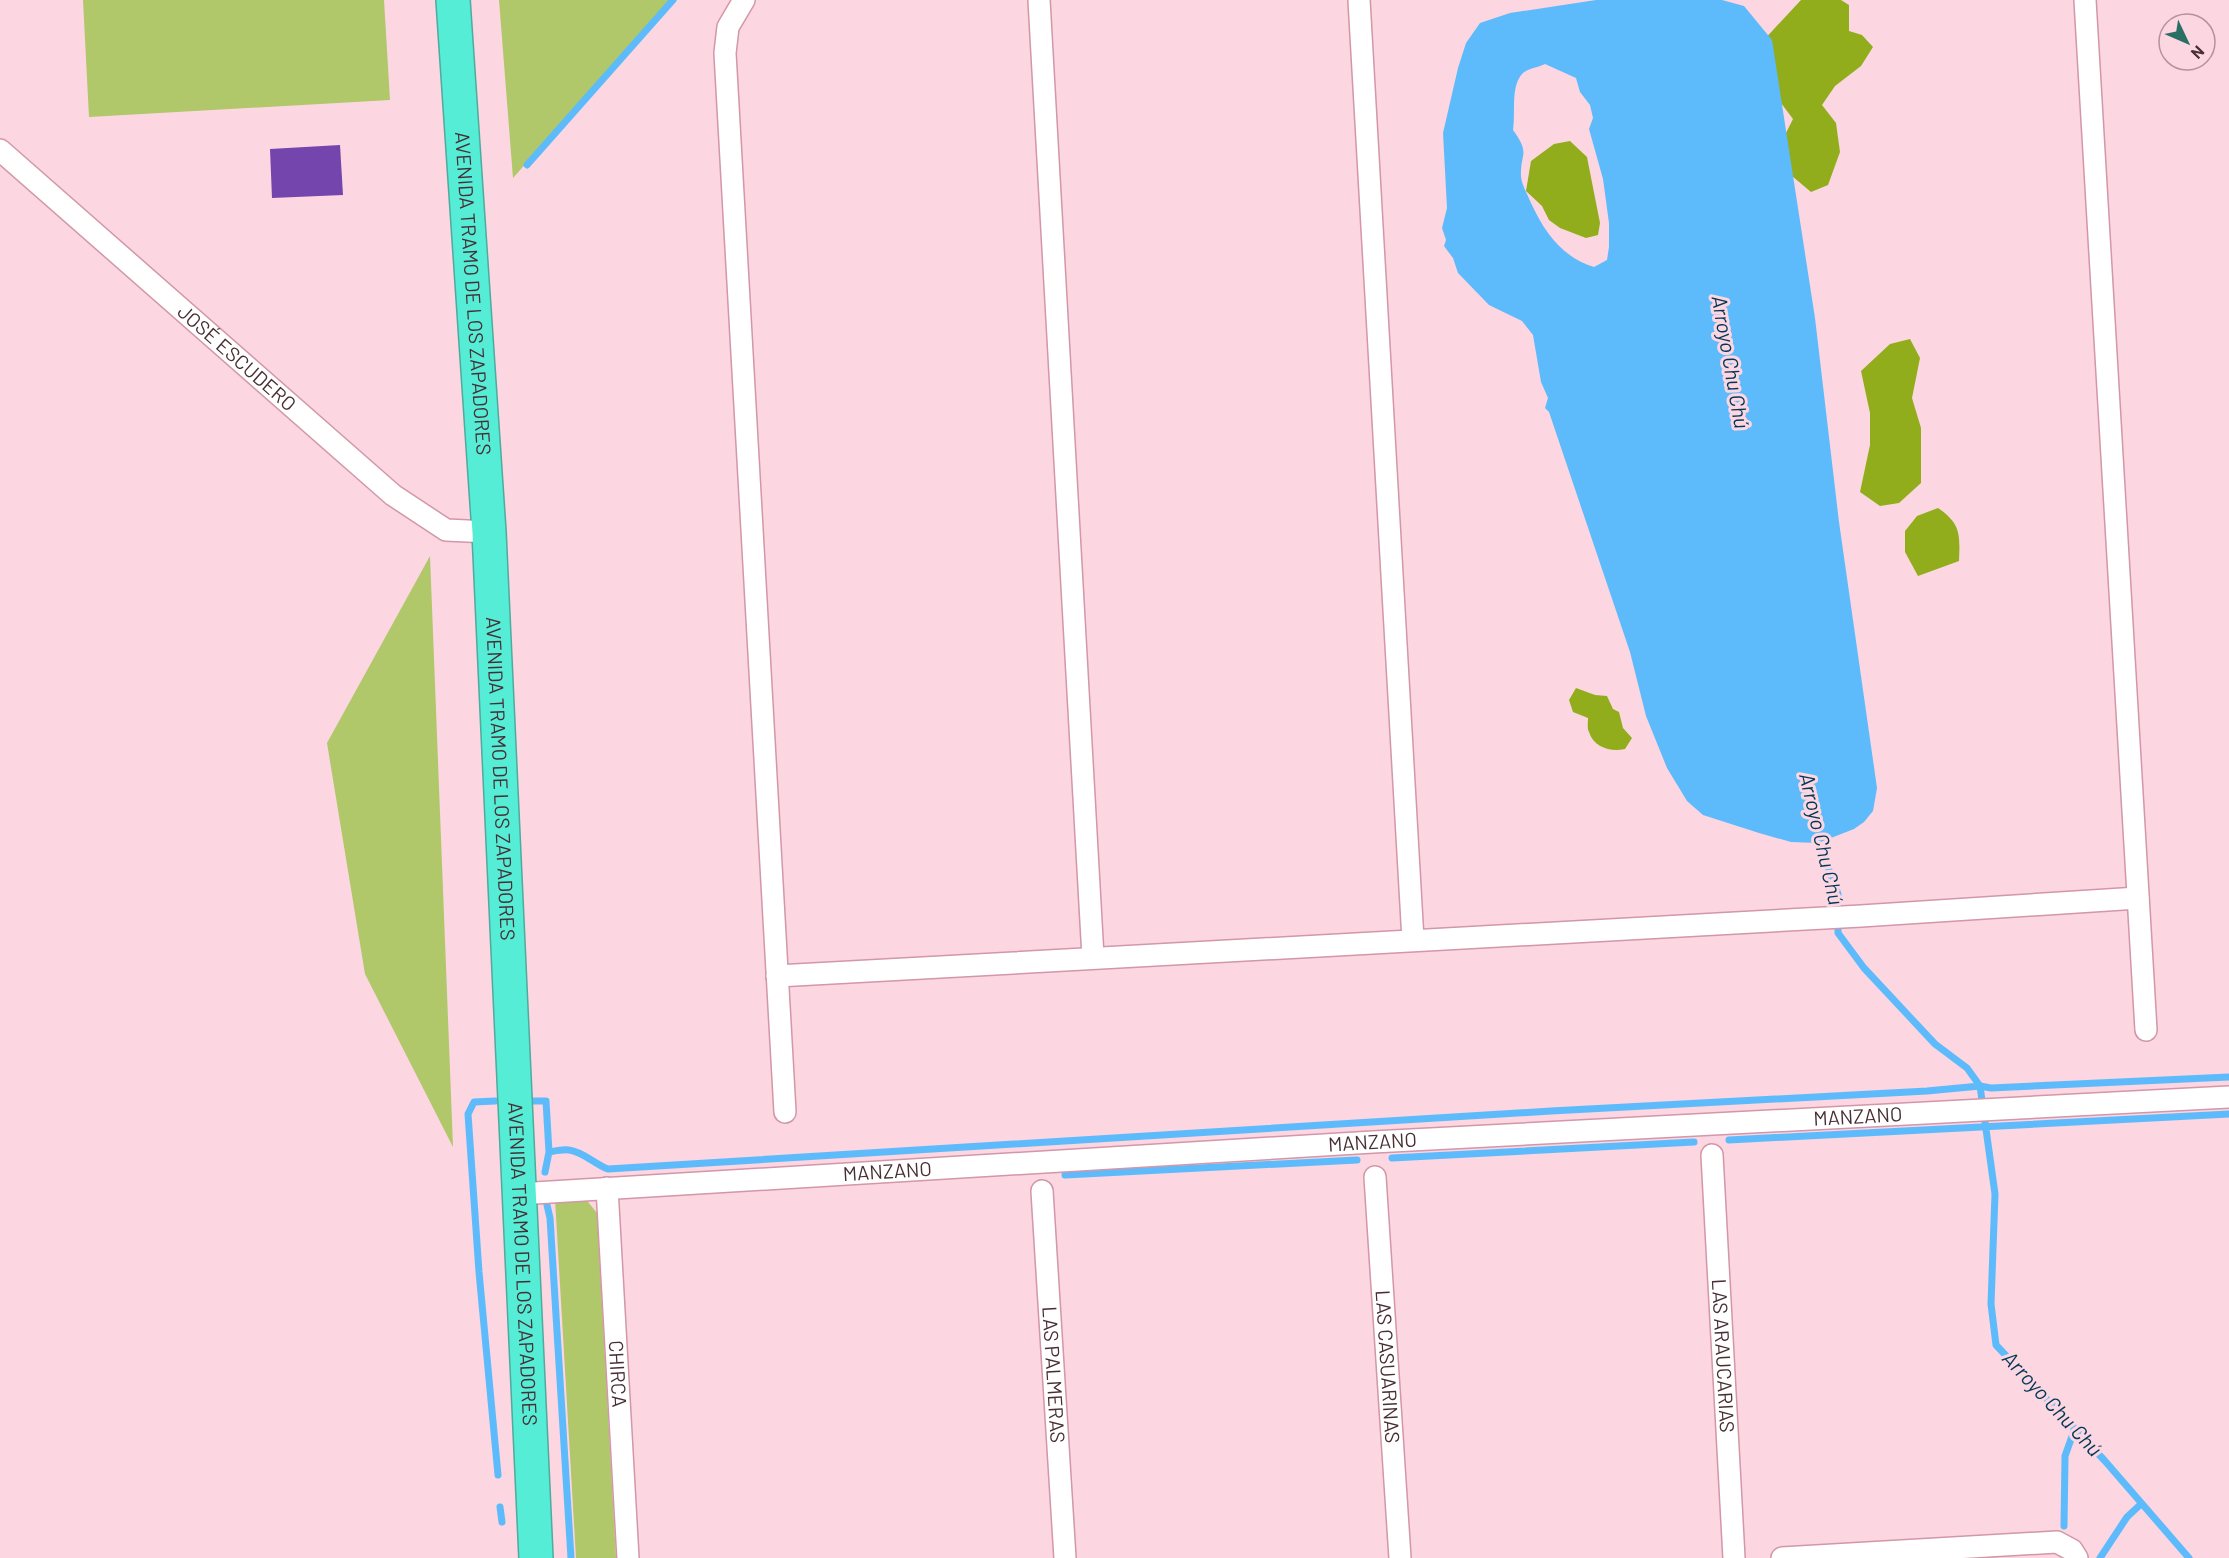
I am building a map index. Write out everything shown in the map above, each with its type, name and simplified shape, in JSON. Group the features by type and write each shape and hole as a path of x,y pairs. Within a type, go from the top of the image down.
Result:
{"highway":[{"name":"AVENIDA TRAMO DE LOS ZAPADORES","path":"453,0 489,532 536,1558"}],"street":[{"path":"744,0 728,27 725,54 785,1112"},
{"path":"1039,0 1093,957"},
{"path":"1359,0 1413,940"},
{"path":"2085,0 2146,1030"},
{"name":"JOSÉ ESCUDERO","path":"0,150 393,495 446,530 489,532"},
{"path":"777,976 1861,916 2138,898"},
{"name":"MANZANO","path":"518,1194 1373,1142 2229,1097"},
{"name":"LAS ARAUCARIAS","path":"1712,1155 1734,1558"},
{"name":"LAS CASUARINAS","path":"1376,1177 1400,1558"},
{"name":"CHIRCA","path":"607,1188 628,1558"},
{"name":"LAS PALMERAS","path":"1042,1191 1065,1558"},
{"path":"1782,1558 2057,1542 2072,1550 2077,1558"}],"green space":[{"path":"83,0 384,0 390,100 89,117"},
{"path":"499,0 670,0 513,178"},
{"path":"1801,0 1841,0 1849,5 1849,31 1862,35 1873,47 1861,66 1835,86 1822,105 1836,123 1840,152 1828,185 1811,192 1786,171 1778,149 1793,119 1775,95 1761,43"},
{"path":"1570,141 1587,157 1600,223 1598,235 1586,238 1560,228 1549,220 1542,206 1526,191 1531,161 1554,144"},
{"path":"1910,339 1920,358 1912,398 1921,428 1921,483 1899,503 1880,506 1860,492 1870,445 1870,413 1861,371 1890,344"},
{"path":"1938,508 1951,519 1958,530 1959,561 1918,576 1905,552 1905,531 1917,516"},
{"path":"430,556 453,1147 365,974 327,743"},
{"path":"1576,688 1595,695 1607,696 1613,709 1619,712 1623,728 1632,738 1625,749 1604,748 1595,742 1588,731 1588,718 1573,712 1569,700"},
{"path":"584,1197 597,1213 616,1558 576,1558 555,1199"}],"water":[{"path":"1596,0 1722,0 1744,6 1772,40 1815,318 1839,522 1877,788 1873,811 1854,829 1818,843 1791,842 1703,815 1687,801 1667,768 1646,716 1630,652 1549,412 1545,408 1548,398 1541,382 1533,335 1522,321 1489,305 1458,273 1453,258 1444,246 1446,240 1442,228 1447,208 1443,133 1458,68 1466,43 1480,23 1510,13","holes":["1545,64 1576,78 1580,92 1590,105 1593,118 1589,129 1603,179 1609,223 1607,260 1594,267 1583,263 1564,250 1542,224 1521,177 1523,149 1513,130 1516,85 1523,73"]}],"building":[{"path":"340,145 343,195 272,198 270,149"}],"waterway":[{"path":"527,165 673,0"},
{"name":"Arroyo Chu Chú","path":"1816,836 1838,894 1838,933 1864,968 1935,1044 1967,1068 1980,1086 1995,1194 1991,1304 1996,1345 2105,1461 2189,1558"},
{"path":"533,1101 546,1101 549,1152 574,1151 608,1169 1980,1086 1991,1088 2229,1077"},
{"path":"495,1101 474,1102 468,1114 479,1272 498,1475"},
{"path":"1729,1140 2229,1114"},
{"path":"1392,1158 1694,1142"},
{"path":"545,1172 549,1152"},
{"path":"1065,1175 1357,1160"},
{"path":"547,1205 550,1218 571,1558"},
{"path":"2064,1526 2065,1456 2075,1428"},
{"path":"2100,1558 2127,1517 2141,1504"},
{"path":"500,1507 502,1522"}]}
